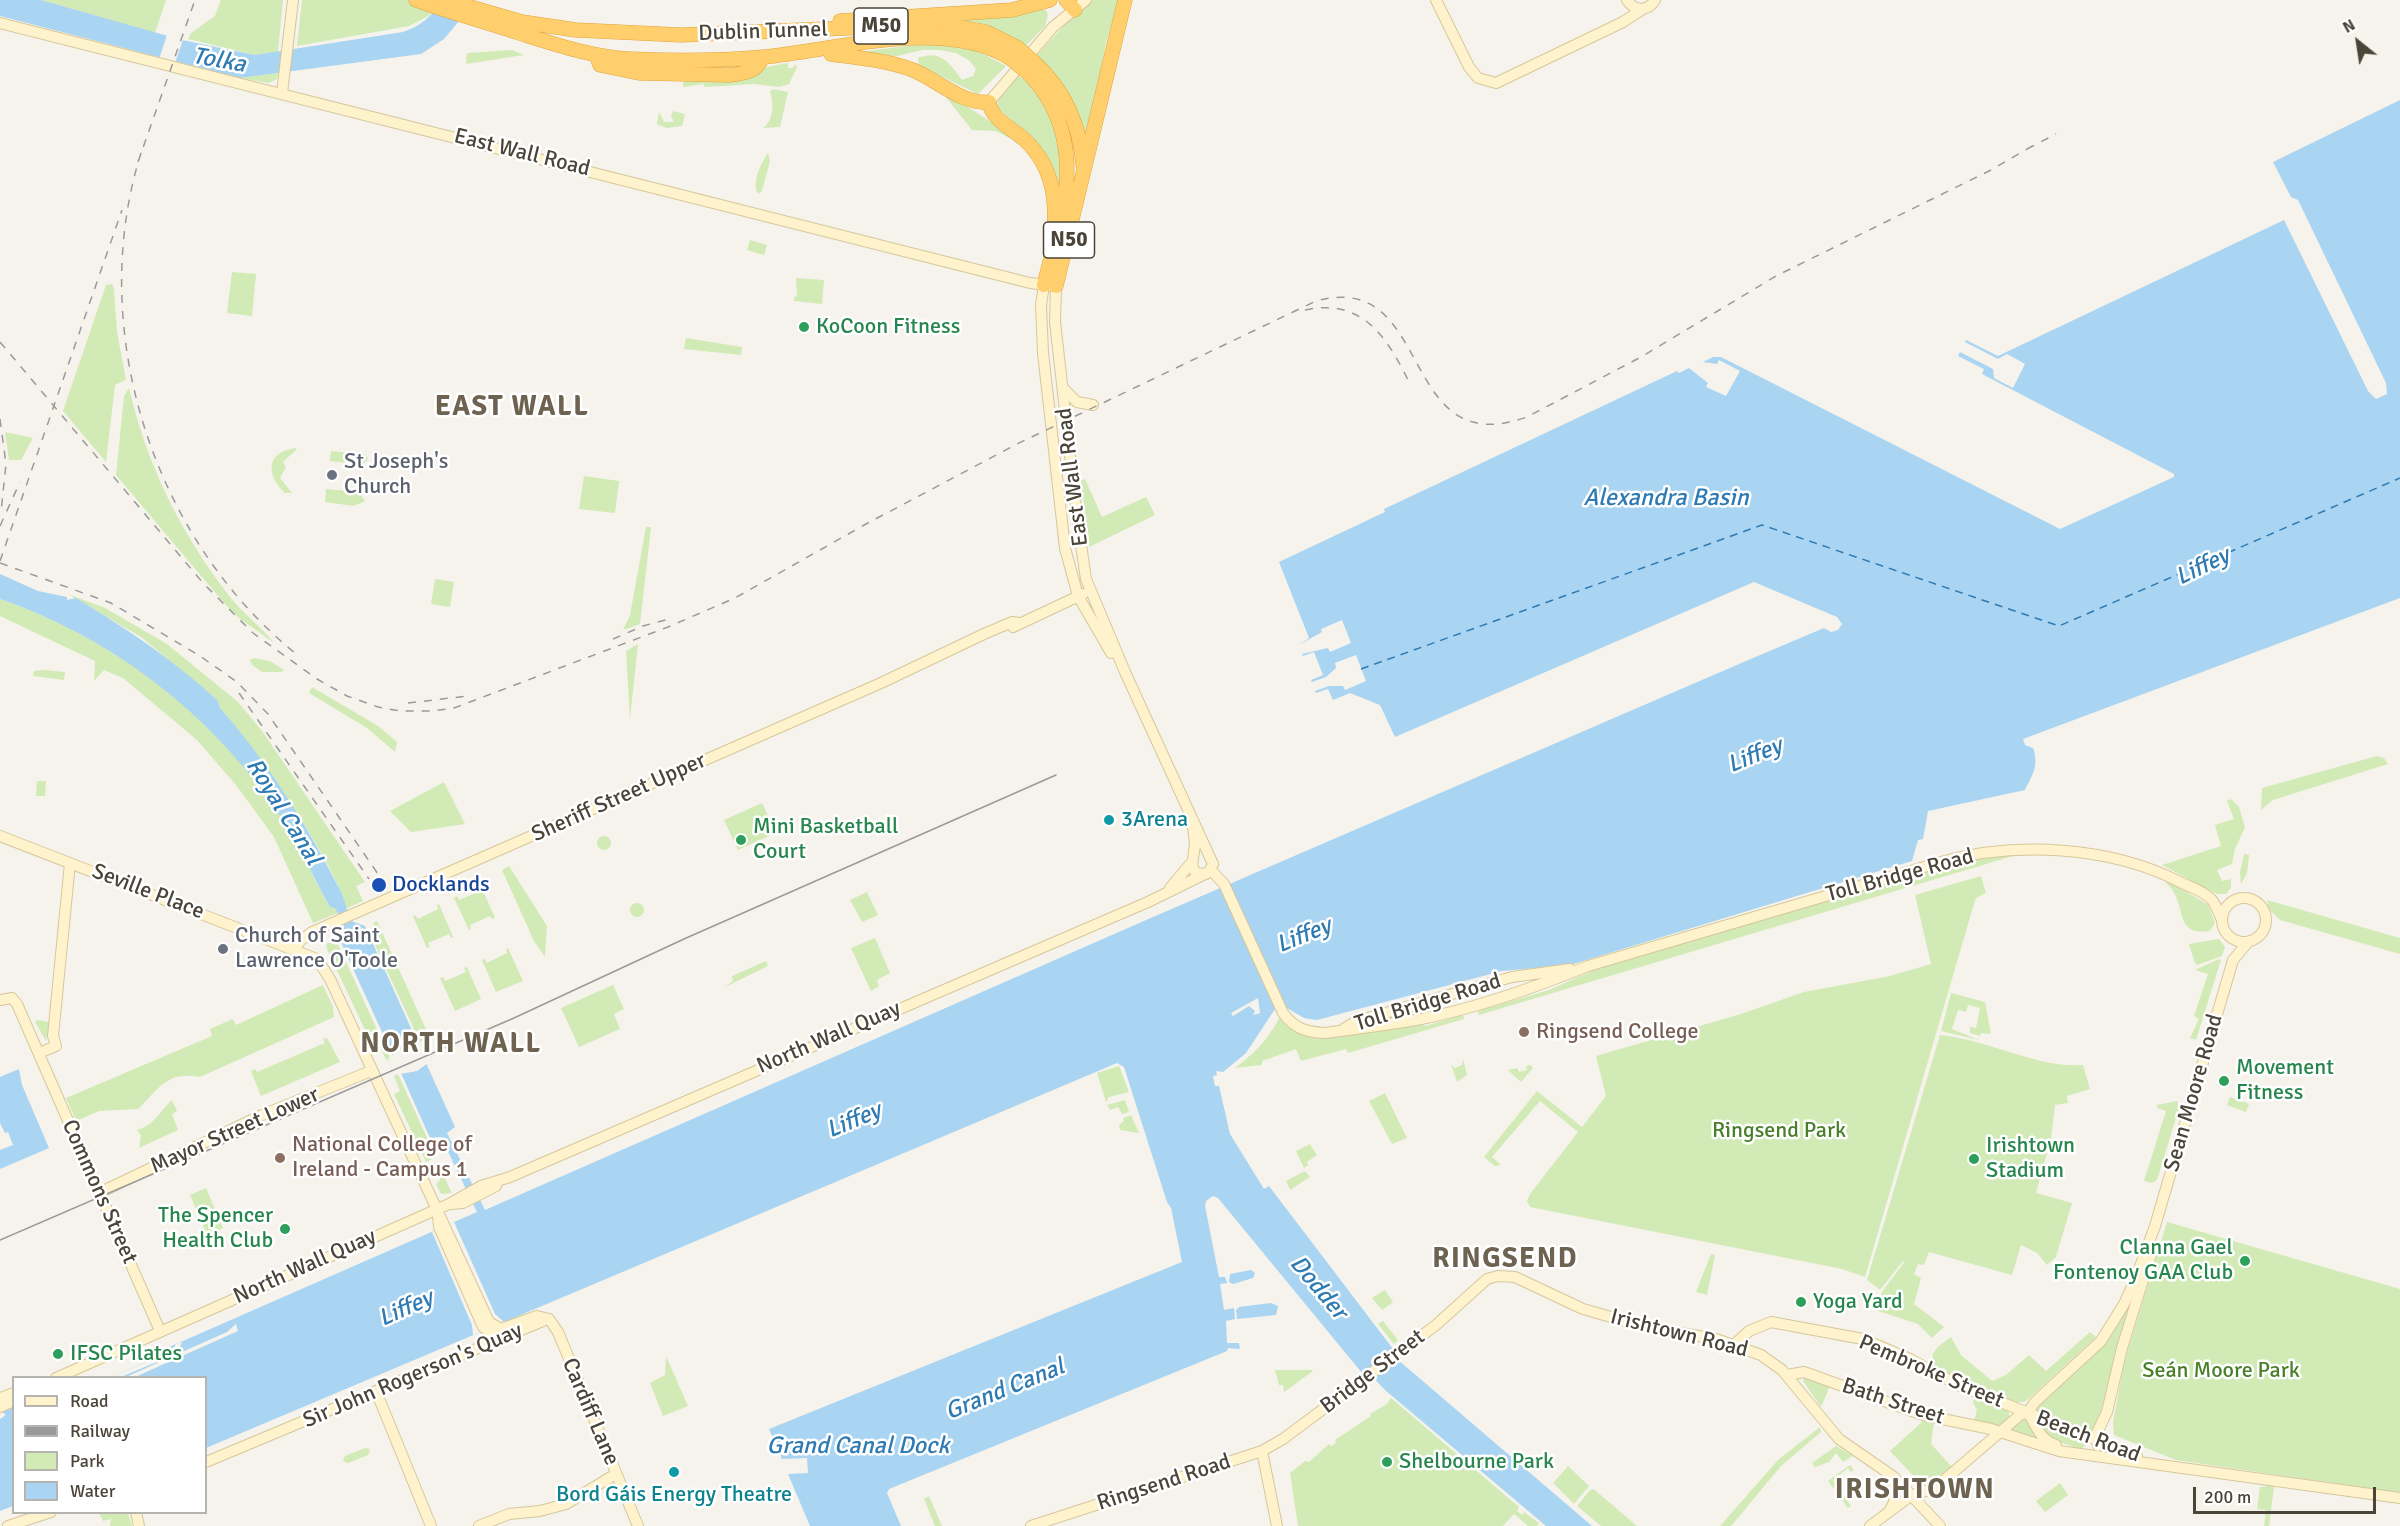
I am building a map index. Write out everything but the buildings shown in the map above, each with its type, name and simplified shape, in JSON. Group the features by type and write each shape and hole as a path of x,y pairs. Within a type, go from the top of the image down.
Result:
{"highway":[{"name":"Dublin Tunnel","path":"416,0 432,6 576,30 681,35 943,24 986,32 1056,85 1075,121 1081,142 1081,194"},
{"name":"Dublin Tunnel","path":"446,0 471,13 596,55 600,65 621,70 729,75 747,73 758,68 763,57 888,41 947,39 1014,53"},
{"name":"M50","path":"740,33 871,17 1012,10 1050,0"},
{"path":"1081,194 1125,0"},
{"name":"M50","path":"816,51 867,57 904,67 929,77 971,101 989,102"},
{"name":"Dublin Tunnel","path":"1031,67 1054,108 1063,130 1068,152 1066,190 1053,249"},
{"path":"989,102 990,109 996,117 1028,142 1046,168 1056,203 1053,249"},
{"name":"N50","path":"1050,286 1081,194"},
{"name":"N50","path":"1050,286 1053,249"}],"main road":[{"path":"282,93 293,0"},
{"path":"989,102 1053,27 1069,3 1086,0"},
{"path":"1436,0 1469,67 1478,78 1496,83 1636,16 1657,1"},
{"path":"1627,0 1634,7 1643,9"},
{"name":"East Wall Road","path":"0,23 1050,286"},
{"name":"East Wall Road","path":"1050,286 1077,518 1090,591 1212,859"},
{"name":"East Wall Road","path":"1050,286 1041,305 1043,353 1065,548 1078,596 1112,655 1125,672"},
{"path":"1063,386 1073,400 1093,405"},
{"name":"Sheriff Street Upper","path":"296,948 306,935 328,925 946,654 961,651 1090,591"},
{"name":"East Wall Road","path":"1190,812 1194,837 1192,862"},
{"name":"Seville Place","path":"0,836 296,948 317,959 325,968 490,1328"},
{"path":"1203,853 1212,859 1209,872 1196,873 1192,862 1195,856 1203,853"},
{"name":"Toll Bridge Road","path":"1209,872 1224,884 1284,1013 1300,1030 1325,1033 1418,1020 1538,986 1588,966 1948,860 1990,853 2092,853 2165,874 2212,901 2232,902"},
{"name":"North Wall Quay","path":"1148,902 1175,884 1192,862"},
{"path":"39,1053 56,1046 53,1036 70,863"},
{"name":"North Wall Quay","path":"58,1376 160,1331 440,1219 449,1204 1148,902 1209,872"},
{"path":"2212,901 2225,930 2232,938 2249,941 2263,931 2265,913 2259,904 2250,899 2232,902 2225,910 2222,920"},
{"name":"Sean Moore Road","path":"1870,1526 1914,1495 1936,1487 2000,1432 2028,1412 2035,1402 2101,1341 2124,1304 2155,1226 2233,960 2232,938"},
{"name":"Sean Moore Road","path":"2233,960 2249,941"},
{"name":"Toll Bridge Road","path":"1340,1031 1358,1021 1512,977 1588,966"},
{"name":"Commons Street","path":"0,1000 7,998 15,1000 160,1331"},
{"name":"Mayor Street Lower","path":"99,1192 262,1115 372,1071"},
{"name":"Sean Moore Road","path":"2097,1440 2153,1246 2155,1226"},
{"name":"Irishtown Road","path":"1479,1286 1498,1276 1515,1277 1568,1304 1646,1327 1735,1344 1761,1355 1787,1375 1839,1439 1894,1477 1914,1495 1940,1526"},
{"name":"Bridge Street","path":"1262,1451 1283,1439 1436,1325 1479,1286"},
{"name":"Sir John Rogerson's Quay","path":"490,1328 507,1328 537,1316 549,1319"},
{"name":"Sir John Rogerson's Quay","path":"207,1462 549,1319"},
{"name":"Cardiff Lane","path":"549,1319 558,1332 638,1526"},
{"name":"Pembroke Street","path":"1735,1344 1749,1331 1771,1322 1863,1340 1908,1358 1960,1386 2028,1412"},
{"path":"490,1328 498,1337 506,1336"},
{"name":"Bath Street","path":"1787,1375 1804,1372 1923,1415 2000,1432"},
{"path":"376,1391 431,1526"},
{"name":"Beach Road","path":"2028,1412 2130,1454 2178,1467"},
{"name":"Beach Road","path":"2028,1412 2036,1430 2048,1443 2079,1455"},
{"name":"Beach Road","path":"2000,1432 2079,1455 2103,1456 2400,1498"},
{"path":"2097,1440 2103,1456"},
{"path":"1262,1451 1277,1526"},
{"name":"Ringsend Road","path":"1031,1526 1262,1451"},
{"path":"479,1526 509,1514 540,1511 566,1504 616,1474"},
{"path":"1889,1512 1894,1502 1894,1477"},
{"path":"8,1526 45,1514"}],"green space":[{"path":"41,0 166,0 155,33"},
{"path":"221,0 283,0 278,52 255,55 188,39 191,33 215,16"},
{"path":"302,0 438,0 430,15 409,26 297,46"},
{"path":"1093,0 1119,0 1106,43 1086,146 1058,78 1037,55 1071,18"},
{"path":"1046,10 1048,15 1045,26 1025,47 956,21"},
{"path":"930,43 978,51 1006,66 978,94 919,66 918,58 932,55 949,63 962,80 973,76 976,69 970,61 956,53 922,50 889,58 860,52"},
{"path":"512,50 524,55 466,64 467,53"},
{"path":"788,63 788,68 793,68 795,64 797,67 789,84 779,87 754,84 704,87 704,84 683,87 684,77 707,76 707,81 711,82 713,77"},
{"path":"278,73 277,79 269,83 240,78"},
{"path":"1019,76 1023,79 1025,77 1041,96 1063,148 1062,200 1022,130 997,107 999,97"},
{"path":"773,89 788,92 780,127 763,128 770,120 772,106 770,91"},
{"path":"945,96 952,97 1013,136 1009,138 996,131 972,130"},
{"path":"673,111 685,114 682,126 667,128 657,124 659,112 664,122 674,122 671,116"},
{"path":"768,153 770,161 762,191 758,194 757,178"},
{"path":"750,240 767,245 764,255 747,250"},
{"path":"232,272 256,274 252,316 227,313"},
{"path":"796,278 824,280 822,304 794,301 794,297 797,296"},
{"path":"112,284 117,332 126,380 115,385 106,462 63,411 106,285"},
{"path":"686,338 742,347 741,355 684,349"},
{"path":"129,388 145,444 181,523 196,549 230,597 274,643 239,618 224,603 116,475 124,396"},
{"path":"5,432 33,438 21,460 9,460"},
{"path":"297,449 283,462 286,467 280,478 292,493 285,493 272,473 273,460 285,451"},
{"path":"331,451 365,454 368,459 362,465 330,461"},
{"path":"584,476 619,481 615,513 579,509"},
{"path":"1085,479 1102,517 1146,497 1155,515 1089,547 1081,480"},
{"path":"326,489 359,492 365,501 354,506 325,502"},
{"path":"646,527 651,527 640,624 623,630 630,615"},
{"path":"435,579 454,582 450,607 431,604"},
{"path":"68,594 105,608 167,644 238,702 262,731 365,882 356,886 363,901 345,909 329,866 312,837 272,776 220,708 218,701 141,637"},
{"path":"0,599 80,634 118,656 188,709 220,739 275,807 330,907 334,906 338,913 313,923 274,837 236,785 197,740 123,678 104,670 94,681 95,661 0,616"},
{"path":"638,644 630,719 626,651"},
{"path":"254,658 270,661 284,670 262,672 252,665 250,660"},
{"path":"34,671 65,672 64,680 33,676"},
{"path":"312,687 378,726 397,742 395,752 367,728 309,693"},
{"path":"2377,756 2384,758 2388,764 2273,800 2261,810 2262,788"},
{"path":"37,781 46,781 45,796 36,796"},
{"path":"444,782 465,824 411,832 390,811"},
{"path":"2231,799 2239,807 2245,827 2235,849 2232,864 2217,870 2222,881 2231,879 2231,888 2226,894 2217,894 2162,865 2221,846 2215,825 2234,819 2227,801"},
{"path":"762,803 776,833 738,850 724,820"},
{"path":"604,836 609,838 611,843 609,848 604,850 599,848 597,843 599,838"},
{"path":"2244,854 2249,855 2247,873 2241,884 2240,872"},
{"path":"2013,856 1479,1015 1478,1011 1549,990 1612,962 1955,861"},
{"path":"509,866 547,926 545,957 534,941 502,870"},
{"name":"Ringsend Park","path":"1981,876 1986,893 1976,898 1973,907 1865,1277 1842,1269 1530,1207 1527,1201 1530,1194 1578,1132 1540,1101 1492,1157 1501,1165 1495,1166 1484,1157 1537,1091 1582,1127 1606,1096 1596,1056 1741,1014 1804,992 1890,976 1931,964 1915,895"},
{"path":"2168,880 2208,905 2215,923 2210,931 2190,929 2185,923 2177,899 2166,883"},
{"path":"481,886 495,918 492,919 490,916 470,925 469,930 454,898 457,896 459,900 480,891 478,887"},
{"path":"867,892 878,915 862,922 850,900"},
{"path":"2267,900 2400,938 2400,954 2280,920 2269,909"},
{"path":"637,903 642,905 644,910 642,915 637,917 632,915 630,910 632,905"},
{"path":"439,904 453,937 451,938 449,934 428,943 430,947 427,948 413,916 415,915 418,919 438,909"},
{"path":"377,921 430,1038 420,1042 375,945 381,942 373,923"},
{"path":"875,938 890,973 877,980 879,986 871,991 851,948"},
{"path":"2219,939 2225,947 2222,956 2197,965 2189,944"},
{"path":"336,940 390,1058 386,1060 379,1044 373,1047 327,949 326,944"},
{"path":"508,948 523,981 496,992 482,960 485,959 487,963 507,953"},
{"path":"2221,960 2196,1040 2190,1038 2199,1019 2194,1016 2208,974 2195,970"},
{"path":"766,961 768,966 723,988 733,981 732,976"},
{"path":"467,967 481,999 455,1011 440,978 443,977 445,981 466,972 464,968"},
{"path":"323,985 333,1007 334,1017 200,1077 188,1076 171,1079 138,1109 99,1111 76,1121 66,1098 212,1036 210,1029 233,1019 236,1025"},
{"path":"613,985 624,1009 614,1014 620,1029 579,1047 561,1008"},
{"path":"1951,993 1985,1002 1991,1034 1981,1033 1980,1036 1970,1033 1970,1027 1976,1028 1980,1008 1968,1005 1966,1012 1958,1010 1952,1029 1979,1040 1941,1031"},
{"path":"1463,1015 1464,1019 1348,1053 1346,1049 1301,1061 1296,1049 1262,1061 1262,1065 1235,1068 1260,1045 1280,1017 1298,1032 1322,1039 1424,1024 1425,1026"},
{"path":"37,1020 49,1022 46,1041 35,1022"},
{"name":"Irishtown Stadium","path":"1940,1035 1976,1042 2049,1063 2083,1065 2090,1089 2067,1096 2068,1103 2055,1105 2051,1138 2036,1193 2072,1203 2056,1257 2047,1265 2037,1253 2021,1245 2012,1275 1929,1252 1924,1265 1918,1264 1914,1274 1921,1278 1914,1304 1944,1327 1932,1338 1918,1324 1875,1310 1882,1292 1905,1261 1880,1290 1867,1280"},
{"path":"327,1038 340,1062 261,1096 251,1071 255,1069 257,1072 325,1043 323,1039"},
{"path":"1463,1059 1467,1075 1457,1082 1451,1064 1455,1068 1462,1065"},
{"path":"1530,1065 1533,1068 1521,1082 1508,1070 1517,1068 1519,1072 1527,1070 1526,1066"},
{"path":"1119,1066 1129,1092 1109,1097 1106,1102 1097,1073"},
{"path":"398,1074 433,1151 432,1159 426,1162 394,1094 400,1091 394,1076"},
{"path":"1385,1093 1407,1138 1392,1144 1369,1101"},
{"path":"2230,1097 2249,1104 2246,1112 2227,1105"},
{"path":"172,1100 177,1111 172,1114 178,1130 139,1148 141,1135 137,1130 153,1121"},
{"path":"1125,1100 1129,1112 1122,1114 1118,1107 1110,1110 1107,1105"},
{"path":"2177,1101 2179,1108 2157,1180 2152,1183 2144,1181 2166,1111 2157,1108 2157,1105"},
{"path":"1131,1115 1139,1133 1120,1130 1119,1125 1124,1121 1123,1118"},
{"path":"1310,1144 1317,1155 1307,1162 1308,1165 1304,1168 1296,1151"},
{"path":"436,1163 452,1193 441,1194 436,1184 440,1180 433,1164"},
{"path":"1305,1171 1310,1177 1290,1190 1286,1181"},
{"path":"206,1188 223,1228 207,1235 190,1195"},
{"name":"Seán Moore Park","path":"2167,1222 2400,1289 2400,1493 2176,1460 2114,1435 2113,1422 2124,1363"},
{"path":"1711,1254 1715,1255 1707,1295 1696,1292"},
{"path":"2138,1283 2094,1435 2036,1411 2037,1404 2066,1379"},
{"path":"1385,1290 1393,1302 1382,1310 1372,1298"},
{"path":"1383,1321 1398,1340 1394,1344 1378,1324"},
{"path":"2090,1332 2096,1337 2026,1401 2005,1401 1993,1397 1935,1368 1932,1358 1942,1343 1951,1337 1961,1355 1992,1381 2006,1375 2029,1355 2046,1371"},
{"path":"666,1356 688,1406 663,1416 650,1383 665,1375"},
{"path":"1275,1370 1313,1371 1284,1392 1283,1385 1279,1385"},
{"path":"1804,1378 1830,1386 1821,1407 1803,1381"},
{"path":"1975,1396 2009,1411 2009,1417 1998,1426 1974,1421 1977,1410 1973,1403"},
{"name":"Shelbourne Park","path":"1391,1398 1519,1507 1517,1511 1522,1515 1524,1512 1539,1523 1537,1526 1528,1526 1514,1514 1503,1526 1298,1526 1290,1473 1305,1461 1309,1462 1329,1444 1331,1446 1336,1443 1335,1440 1387,1404"},
{"path":"2025,1417 2038,1439 2010,1431"},
{"path":"1923,1421 1934,1422 1931,1444 1953,1468 1922,1485 1890,1451"},
{"path":"2036,1421 2084,1441 2086,1445 2081,1449 2052,1440"},
{"path":"1820,1427 1821,1432 1781,1466 1731,1526 1720,1526 1778,1460"},
{"path":"1836,1446 1853,1456 1843,1462 1836,1453 1829,1462 1815,1467 1812,1463"},
{"path":"365,1448 370,1449 368,1455 348,1463 343,1461 345,1456"},
{"path":"1850,1465 1854,1470 1851,1472 1848,1468 1833,1480 1851,1506 1848,1508 1828,1481"},
{"path":"1568,1466 1589,1486 1574,1504 1553,1483"},
{"path":"2060,1483 2068,1495 2045,1512 2036,1501"},
{"path":"2260,1487 2274,1487 2269,1526 2264,1526 2266,1510 2257,1509"},
{"path":"1594,1489 1637,1526 1601,1526 1577,1506 1590,1490"},
{"path":"929,1496 942,1526 935,1526 924,1499"},
{"path":"100,1514 128,1514 132,1526 110,1526 111,1519 103,1521"}],"water":[{"name":"Tolka","path":"0,0 41,0 182,40 255,55 403,32 426,20 441,0 459,21 444,39 421,54 240,78 0,16"},
{"path":"2400,100 2400,598 2023,739 2025,745 2033,748 2035,759 2033,774 2025,790 1928,811 1923,839 1918,840 1912,861 1570,965 1502,971 1317,1020 1304,1018 1287,1008 1277,1013 1275,1009 1246,1053 1223,1072 1216,1071 1217,1075 1213,1076 1215,1086 1219,1086 1230,1134 1264,1189 1269,1186 1393,1349 1397,1359 1592,1526 1546,1526 1385,1390 1367,1371 1362,1373 1218,1198 1213,1196 1206,1201 1205,1206 1219,1277 1225,1277 1227,1283 1220,1284 1224,1310 1234,1308 1235,1319 1226,1321 1227,1343 1239,1343 1240,1349 1228,1348 1227,1351 889,1489 887,1493 901,1526 810,1526 788,1474 808,1473 807,1458 782,1459 769,1429 1182,1262 1171,1208 1167,1202 1124,1067 1117,1063 207,1448 207,1376 114,1376 163,1354 167,1348 477,1212 441,1137 430,1138 401,1073 395,1075 388,1059 393,1056 339,938 344,925 335,908 330,907 280,816 246,769 217,737 152,680 79,634 41,615 0,599 0,574 38,591 67,597 67,600 76,598 150,646 184,671 218,701 220,708 254,750 300,817 339,888 351,921 365,926 419,1046 425,1044 432,1060 426,1063 455,1127 447,1133 485,1210 1153,917 1746,661 1824,628 1831,632 1838,630 1842,624 1837,617 1754,582 1395,737 1380,705 1350,693 1333,700 1328,689 1316,693 1315,691 1329,686 1343,686 1345,690 1366,681 1356,655 1335,663 1336,668 1326,677 1312,682 1311,680 1323,675 1314,652 1303,656 1302,654 1328,648 1330,652 1351,643 1342,620 1321,629 1322,632 1299,645 1309,638 1279,562 1385,512 1384,509 1677,371 1679,373 1689,368 1708,383 1706,387 1726,396 1740,371 1719,360 1717,364 1703,362 1713,357 1721,357 2060,529 2174,477 2174,474 1982,374 1984,369 1958,356 1960,352 1993,369 1994,378 2013,388 2025,364 2007,354 1998,359 1965,342 1966,340 1998,356 2284,220 2368,391 2376,399 2387,394 2386,383 2298,200 2291,197 2273,162"},
{"path":"19,1069 22,1085 49,1148 0,1169 0,1150 13,1145 8,1132 5,1133 0,1123 0,1077"},
{"path":"1251,1270 1255,1273 1253,1278 1233,1284 1229,1282 1230,1274"},
{"path":"1271,1303 1278,1306 1276,1315 1237,1319 1236,1310 1239,1307"},
{"path":"0,1392 12,1406 12,1506 0,1511 0,1419 6,1415 1,1411"}],"pier":[{"path":"168,32 184,37 175,63 159,59"},
{"path":"1258,998 1260,1013 1253,1015 1255,1011 1249,1006 1233,1016 1231,1013"},
{"path":"425,1044 432,1060 417,1071 395,1075 388,1059 400,1049"},
{"path":"454,1222 495,1314 504,1322 473,1335 472,1325 432,1232"},
{"path":"236,1324 238,1331 137,1376 128,1376 227,1332"},
{"path":"182,1342 176,1354 123,1376 114,1376 173,1350 176,1344"}],"ferry route":[{"path":"1361,669 1762,525 2059,626 2400,478"}],"tram line":[{"path":"0,1240 514,1018 684,939 1056,775"}],"railway":[{"path":"138,162 195,0"},
{"path":"2027,149 2056,134"},
{"path":"0,342 203,583 253,633 317,679 347,696 378,707 400,711 432,711 454,708 668,627 735,598 866,524 1017,444 1316,301 1354,298 1381,312 1401,336 1434,392 1456,414 1485,424 1527,417 1641,357 1776,276 1991,170 2034,145"},
{"path":"141,153 126,221 122,290 128,360 145,428 171,494 206,555 249,610 300,657"},
{"path":"0,561 122,210"},
{"path":"1305,310 1326,308 1344,310 1359,316 1384,339 1411,386"},
{"path":"0,419 6,464 1,512"},
{"path":"0,526 20,482"},
{"path":"0,563 111,603 200,656 237,682 268,714 378,874"},
{"path":"613,639 643,626 669,619"},
{"path":"239,693 369,879"},
{"path":"408,703 468,696"}],"place":[{"name":"KoCoon Fitness","path":"804,327"},
{"name":"St Joseph's Church","path":"332,475"},
{"name":"3Arena","path":"1109,820"},
{"name":"Mini Basketball Court","path":"741,840"},
{"name":"Docklands","path":"379,885"},
{"name":"Church of Saint Lawrence O'Toole","path":"223,949"},
{"name":"Ringsend College","path":"1524,1032"},
{"name":"Movement Fitness","path":"2224,1081"},
{"name":"National College of Ireland - Campus 1","path":"280,1158"},
{"name":"Irishtown Stadium","path":"1974,1159"},
{"name":"The Spencer Health Club","path":"285,1229"},
{"name":"Clanna Gael Fontenoy GAA Club","path":"2245,1261"},
{"name":"Yoga Yard","path":"1801,1302"},
{"name":"IFSC Pilates","path":"58,1354"},
{"name":"Shelbourne Park","path":"1387,1462"},
{"name":"Bord Gáis Energy Theatre","path":"674,1472"}],"district":[{"name":"EAST WALL","path":"512,408"},
{"name":"NORTH WALL","path":"451,1045"},
{"name":"RINGSEND","path":"1505,1260"},
{"name":"IRISHTOWN","path":"1915,1491"}],"water label":[{"name":"Alexandra Basin","path":"1666,499"},
{"name":"Liffey","path":"2203,567"},
{"name":"Liffey","path":"1755,756"},
{"name":"Royal Canal","path":"283,812"},
{"name":"Liffey","path":"1304,936"},
{"name":"Liffey","path":"854,1121"},
{"name":"Dodder","path":"1318,1288"},
{"name":"Liffey","path":"406,1309"},
{"name":"Grand Canal","path":"1005,1390"},
{"name":"Grand Canal Dock","path":"858,1447"}]}
